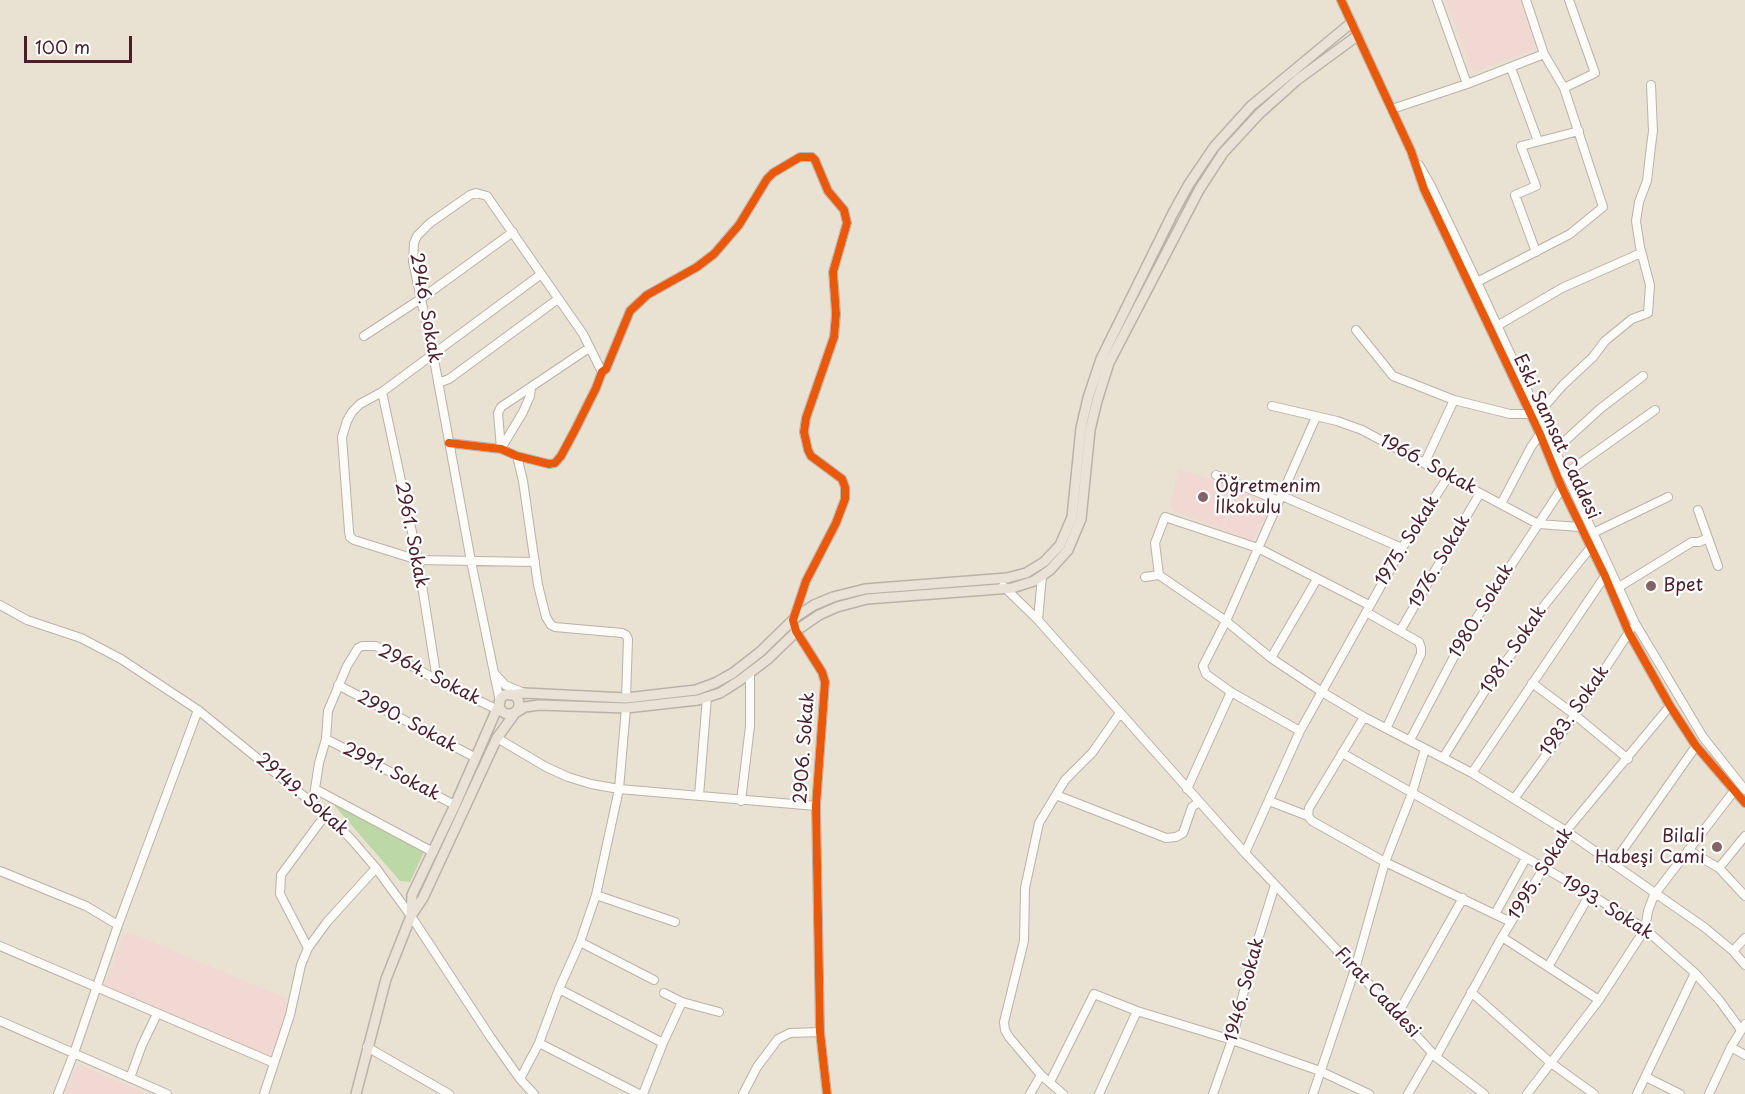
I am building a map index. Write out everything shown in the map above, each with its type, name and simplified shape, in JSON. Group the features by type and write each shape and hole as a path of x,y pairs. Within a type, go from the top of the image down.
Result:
{"main road":[{"path":"356,1094 386,980 411,916 423,898 497,738 504,709 504,697 524,693 626,698 690,691 718,682 748,662 793,620 828,599 999,579 1021,575 1039,566 1054,553 1065,536 1072,517 1082,428 1105,350 1189,184 1214,147 1251,106 1351,23"},
{"path":"504,709 539,705 626,708 685,702 707,697 728,688 750,674 796,631 828,610 866,594 1001,589 1021,586 1042,576 1062,559 1077,530 1087,475 1092,420 1113,353 1198,190 1223,153 1259,114 1297,80 1357,36"},
{"path":"504,709 518,709 519,702 510,695"},
{"path":"411,916 412,895 476,758 504,709"}],"street":[{"name":"Eski Samsat Caddesi","path":"1341,0 1392,109 1424,189 1534,414 1555,450 1635,623 1703,737 1745,790"},
{"path":"1437,0 1467,84"},
{"path":"1477,282 1570,234 1603,207 1564,88 1544,54 1526,0"},
{"path":"1564,88 1595,73 1569,0"},
{"path":"1392,109 1467,84 1544,54"},
{"path":"1511,68 1538,141"},
{"path":"1356,330 1393,376 1454,400 1510,414 1534,414 1593,357 1605,341 1632,319 1648,313 1650,285 1641,253 1636,221 1639,202 1647,181 1653,131 1651,85"},
{"path":"1536,252 1515,195 1536,186 1521,146 1579,131"},
{"name":"Eski Samsat Caddesi","path":"1410,151 1431,186 1497,326 1562,488 1605,576 1629,633 1670,706 1696,746 1745,803"},
{"path":"449,443 501,449 517,456 549,464 558,460 602,372 606,369 624,321 635,306 647,295 697,267 714,254 739,225 773,173 800,157 812,157 828,192 844,210 847,223 833,272 836,314 834,337 806,418 804,432 811,456 840,476 844,482 846,495 836,523 806,581 793,620"},
{"name":"2946. Sokak","path":"504,709 471,561 433,354 413,262 412,252 417,236 430,223 470,195 482,194 492,201 540,275 583,334 602,372"},
{"path":"364,336 422,298 513,232"},
{"path":"1497,326 1562,288 1641,253"},
{"path":"535,562 417,560 359,543 350,537 349,531 342,437 352,412 360,404 382,392 540,275"},
{"path":"438,383 449,379 558,299"},
{"path":"501,449 498,411 589,348"},
{"path":"1555,450 1601,408 1643,376"},
{"path":"501,449 524,412 531,388"},
{"name":"2961. Sokak","path":"382,392 417,560 437,680"},
{"path":"1425,462 1454,400"},
{"name":"1966. Sokak","path":"1272,406 1362,430 1538,524 1580,527"},
{"path":"1565,474 1656,410"},
{"path":"1300,731 1231,692 1206,674 1203,666 1226,621 1316,417"},
{"path":"1501,504 1540,434"},
{"path":"517,456 524,482 538,585 546,617 551,625 559,628 622,633 627,637 626,698"},
{"path":"1216,475 1280,498 1402,548"},
{"name":"1975. Sokak","path":"1245,853 1300,731 1402,548 1448,477"},
{"name":"1980. Sokak","path":"1410,740 1466,634 1562,488"},
{"name":"1976. Sokak","path":"1400,631 1479,493"},
{"path":"1593,533 1668,497"},
{"path":"1698,510 1719,567"},
{"path":"1159,575 1155,543 1166,517 1258,548 1368,608 1419,642 1421,654 1387,728"},
{"path":"1619,587 1692,542 1708,538"},
{"name":"1981. Sokak","path":"1443,758 1491,681 1539,612 1591,547"},
{"path":"1145,577 1159,575 1226,621 1271,658 1322,692 1364,717 1472,772 1566,831 1654,895 1704,927 1733,951 1745,965"},
{"path":"1038,620 1042,576"},
{"path":"1472,772 1605,576"},
{"path":"999,579 1001,589"},
{"path":"1271,658 1317,579"},
{"name":"Fırat Caddesi","path":"1001,589 1038,620 1245,853 1434,1055 1484,1094"},
{"name":"29149. Sokak","path":"0,605 27,620 67,632 111,653 198,710 313,802 352,840 376,868 411,916 520,1079 534,1094"},
{"name":"2906. Sokak","path":"793,620 796,631 822,672 825,682 816,806 820,1032 827,1094"},
{"name":"1983. Sokak","path":"1514,799 1575,715 1635,623"},
{"name":"2964. Sokak","path":"313,802 319,763 327,739 328,711 338,685 358,648 376,646 437,680 504,709"},
{"path":"494,672 510,695"},
{"path":"741,801 750,726 750,674"},
{"path":"1532,683 1628,759"},
{"name":"2990. Sokak","path":"338,685 476,758"},
{"path":"505,686 524,693"},
{"path":"1187,789 1231,692"},
{"path":"699,796 707,697"},
{"name":"1995. Sokak","path":"1408,1094 1434,1055 1566,831 1670,706"},
{"path":"520,1079 539,1043 580,942 596,895 619,789 626,708"},
{"path":"58,1094 198,710"},
{"path":"1064,1094 1041,1075 1008,1035 1004,1025 1024,936 1023,901 1039,823 1065,780 1092,753 1120,713"},
{"path":"1308,816 1309,808 1364,717"},
{"path":"497,738 557,772 580,781 619,789 816,806"},
{"name":"2991. Sokak","path":"327,739 455,805"},
{"path":"1613,864 1696,746"},
{"path":"1313,1094 1355,969 1385,862 1412,793 1425,749"},
{"name":"1993. Sokak","path":"1342,753 1590,894 1645,929 1695,974 1743,1027"},
{"path":"315,789 433,852"},
{"path":"1527,1094 1599,1000 1645,929 1654,895 1734,791"},
{"path":"1056,795 1166,838 1176,837 1183,833 1192,807 1200,802"},
{"path":"1269,801 1308,816 1312,821 1385,862 1511,922"},
{"path":"308,948 280,894 279,885 286,867 326,814"},
{"path":"1719,868 1745,836"},
{"path":"1689,850 1719,868 1745,896"},
{"path":"1496,914 1526,858"},
{"path":"264,1094 290,1015 301,965 308,948 327,922 376,868"},
{"path":"0,871 86,906 118,925"},
{"name":"1946. Sokak","path":"1213,1094 1232,1040 1251,962 1275,885"},
{"path":"1548,967 1590,894"},
{"path":"596,895 675,922"},
{"path":"1397,1015 1463,898"},
{"path":"1502,937 1599,1000"},
{"path":"1733,951 1745,938"},
{"path":"580,942 654,980"},
{"path":"0,946 274,1063"},
{"path":"1637,1094 1695,974"},
{"path":"559,989 663,1043"},
{"path":"1471,992 1551,1063 1594,1094"},
{"path":"663,993 682,1002 719,1012"},
{"path":"1050,1082 1094,994 1137,1011 1232,1040 1320,1071 1369,1094"},
{"path":"643,1094 682,1002"},
{"path":"1099,1094 1137,1011"},
{"path":"130,1078 157,1014"},
{"path":"0,1021 165,1094"},
{"path":"1709,1094 1743,1027"},
{"path":"743,1094 757,1067 776,1041 790,1033 820,1032"},
{"path":"539,1043 639,1094"},
{"path":"367,1047 449,1094"},
{"path":"1731,1047 1745,1055"},
{"path":"1030,1094 1041,1075"},
{"path":"1646,1077 1680,1094"}],"shaded area":[{"path":"1446,0 1521,0 1538,48 1475,72 1471,70"},
{"name":"Öğretmenim İlkokulu","path":"1178,469 1238,488 1222,529 1174,511 1170,505"},
{"path":"1239,489 1270,501 1271,505 1254,541 1223,530"},
{"path":"131,933 288,999 273,1054 269,1056 110,989 105,984 123,935"},
{"path":"80,1065 148,1094 64,1094 76,1067"}],"green space":[{"path":"336,803 424,852 410,882 400,881 334,805"}],"cycle path":[{"path":"1341,0 1411,151 1424,189 1540,434 1562,488 1605,576 1629,633 1670,706 1696,746 1745,803"},
{"path":"449,443 501,449 517,456 549,464 555,463 575,430 602,372 606,369 630,311 647,295 697,267 714,254 739,225 773,173 800,157 812,157 815,160 828,191 844,210 847,223 833,272 836,314 834,337 806,418 804,432 811,456 842,479 845,499 836,523 806,581 793,620 796,631 822,672 825,682 816,806 820,1032 827,1094"}],"place":[{"name":"Öğretmenim İlkokulu","path":"1203,497"},
{"name":"Bpet","path":"1651,586"},
{"name":"Bilali Habeşi Cami","path":"1717,847"}]}
